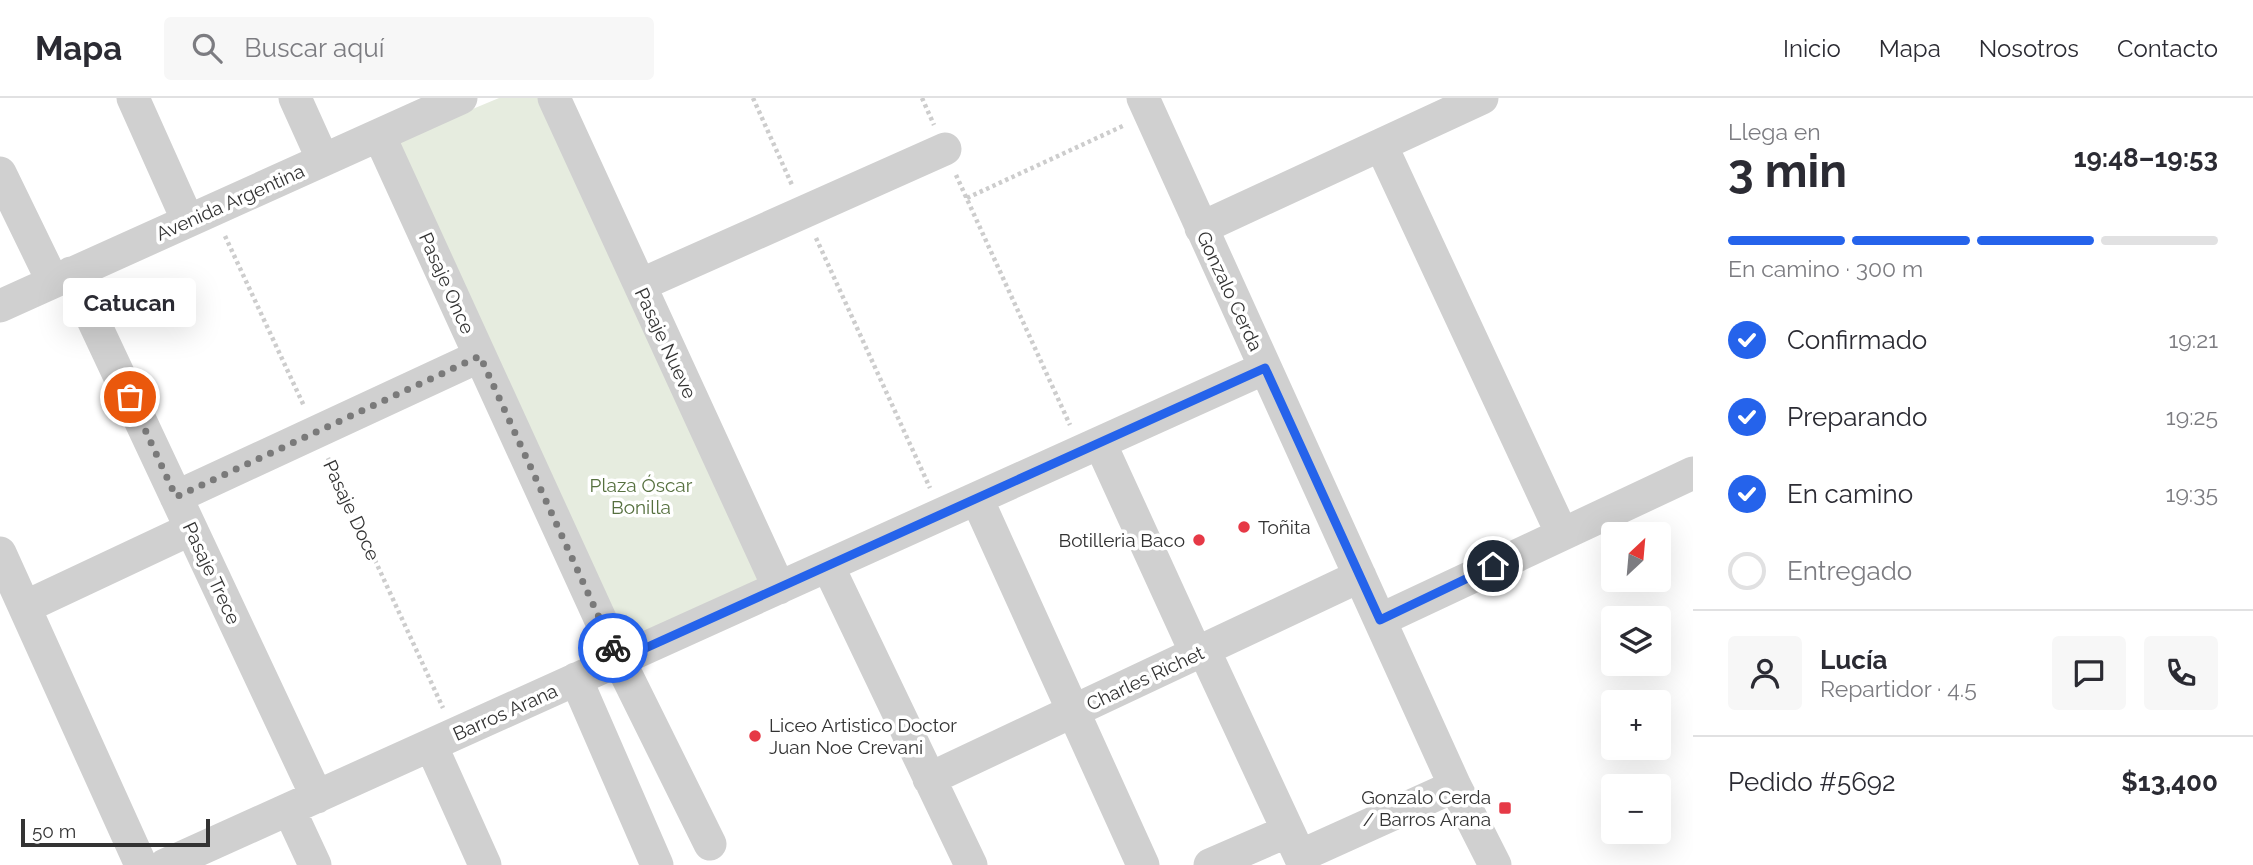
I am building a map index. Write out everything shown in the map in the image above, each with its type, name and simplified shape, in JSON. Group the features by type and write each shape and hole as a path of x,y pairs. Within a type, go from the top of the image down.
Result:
{"street":[{"path":"133,98 201,215"},
{"path":"295,98 323,160"},
{"name":"Avenida Argentina","path":"0,306 461,98"},
{"name":"Pasaje Nueve","path":"554,98 779,588"},
{"path":"1201,228 1482,98"},
{"name":"Gonzalo Cerda","path":"1146,106 1455,786 1494,865"},
{"name":"Pasaje Once","path":"379,135 619,660 710,844"},
{"path":"1381,145 1562,534"},
{"path":"640,285 945,149"},
{"name":"Pasaje Trece","path":"0,173 62,278 191,529 303,803 315,865"},
{"path":"176,497 480,356"},
{"name":"Barros Arana","path":"165,865 1265,368"},
{"path":"1091,447 1200,652 1297,851"},
{"path":"1380,620 1693,473"},
{"path":"977,499 1143,865"},
{"path":"13,596 191,529"},
{"path":"0,553 13,596 141,865"},
{"path":"828,566 971,865"},
{"name":"Charles Richet","path":"929,779 1360,576"},
{"path":"576,679 657,865"},
{"path":"443,739 485,865"},
{"path":"1210,865 1297,851 1455,786"}],"path":[{"path":"753,98 942,514"},
{"path":"922,98 967,198 1091,447"},
{"path":"967,198 1146,106"},
{"name":"Pasaje Doce","path":"201,215 316,432 443,739"}],"green space":[{"name":"Plaza Óscar Bonilla","path":"499,98 541,98 763,584 626,644 396,141"}],"way so far":[{"path":"130,397 176,497 480,356 613,648"}],"place":[{"name":"Catucan","path":"130,397"},
{"name":"Toñita","path":"1244,527"},
{"name":"Botilleria Baco","path":"1199,540"},
{"name":"Liceo Artistico Doctor Juan Noe Crevani","path":"755,736"},
{"name":"Gonzalo Cerda / Barros Arana","path":"1505,808"}],"route":[{"path":"613,648 619,660 1265,368 1380,620 1493,566"}]}
